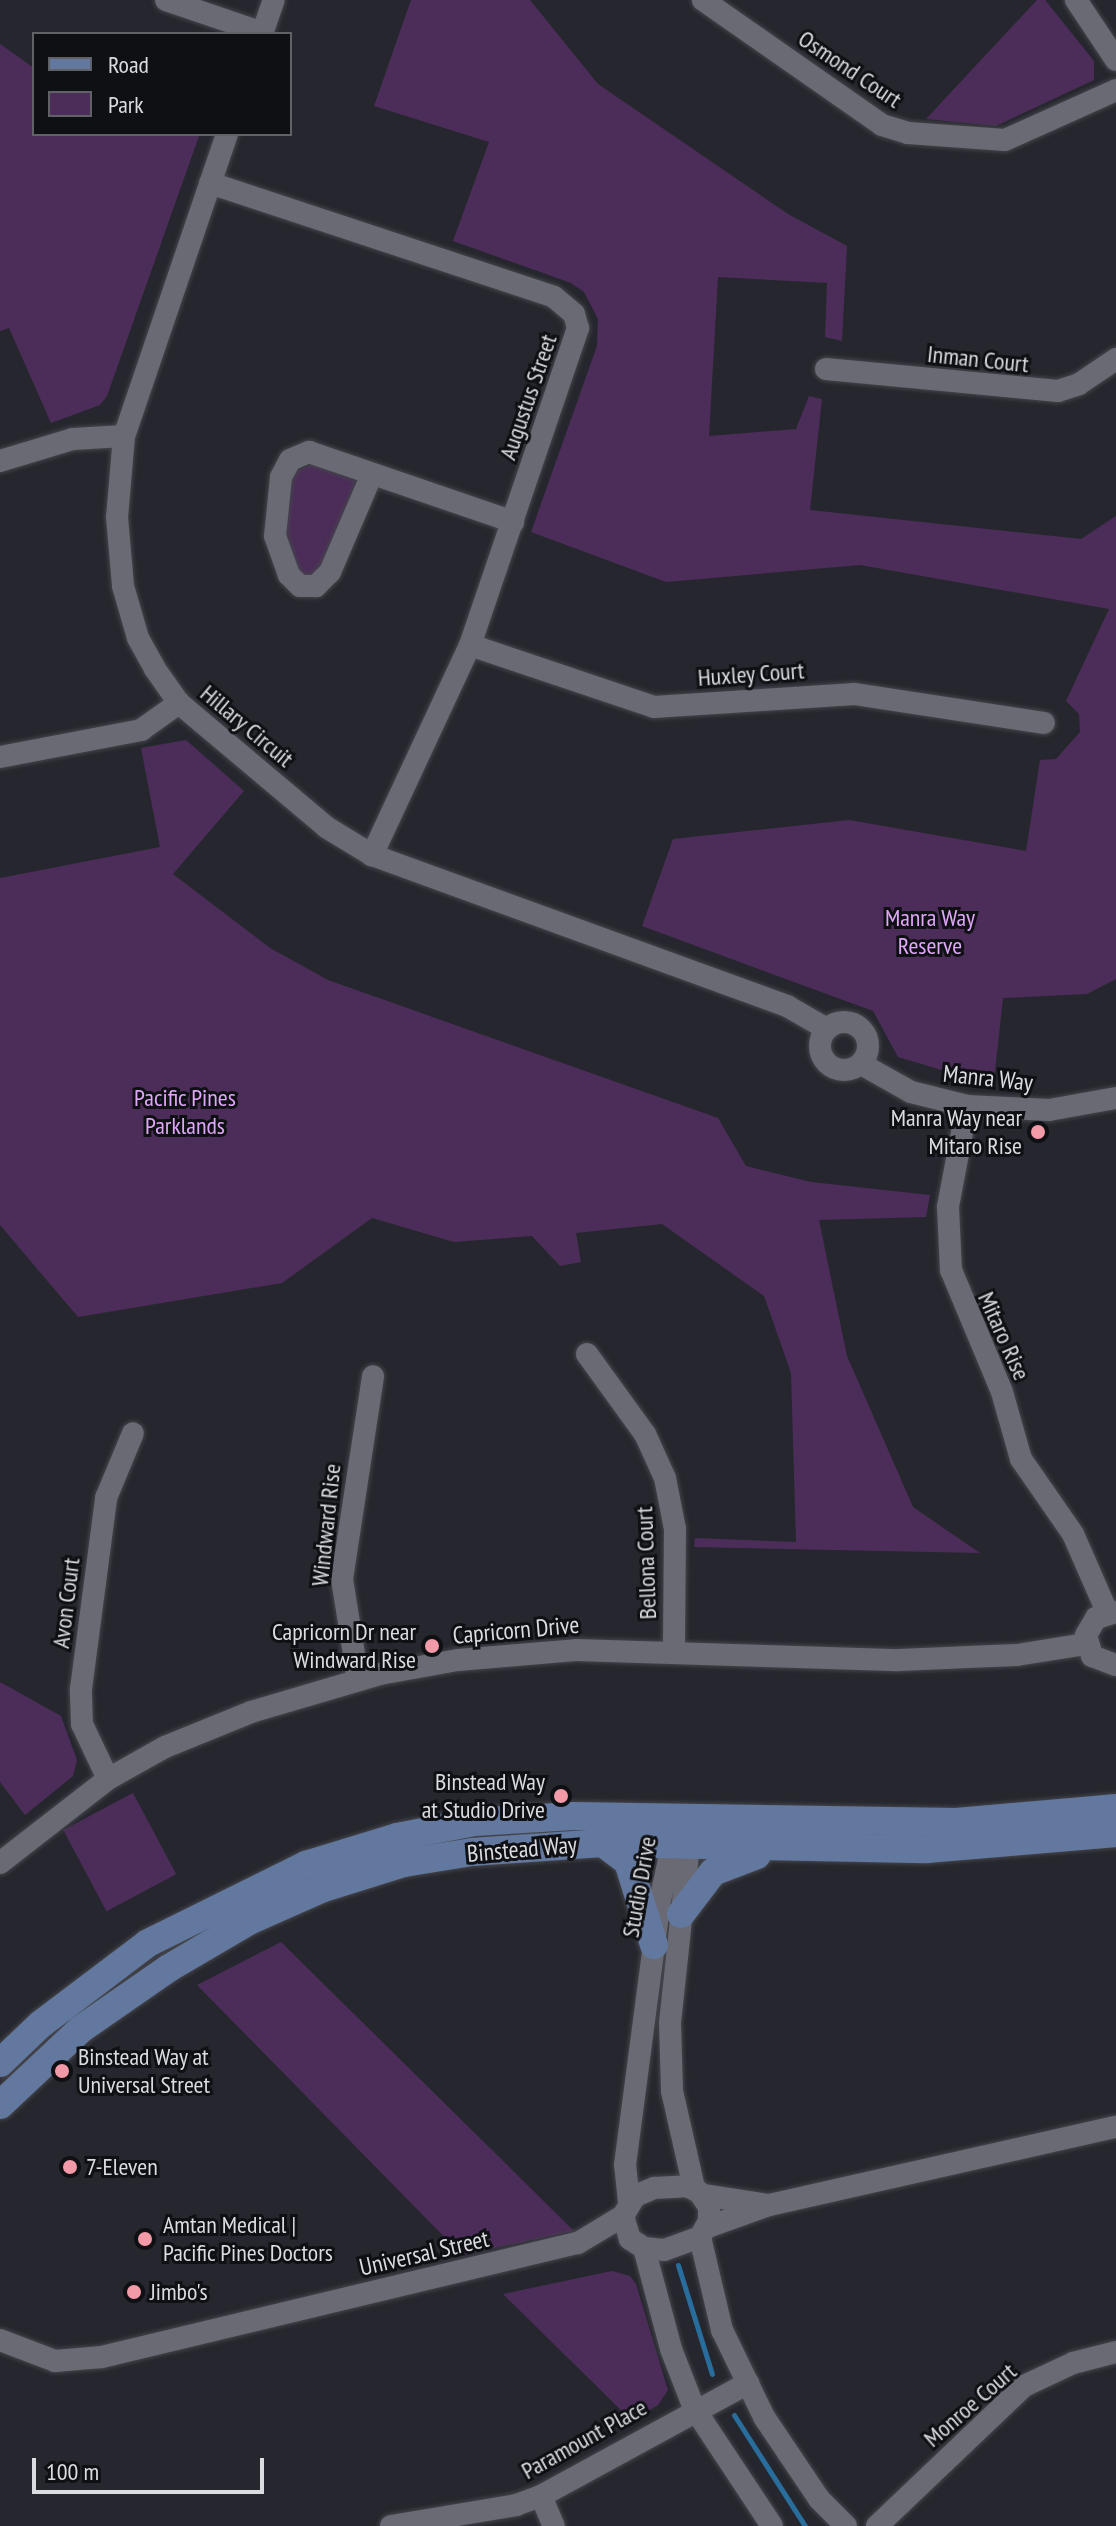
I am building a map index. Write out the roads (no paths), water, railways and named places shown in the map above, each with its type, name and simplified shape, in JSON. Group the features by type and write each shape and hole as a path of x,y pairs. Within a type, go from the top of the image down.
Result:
{"main road":[{"name":"Binstead Way","path":"0,2063 41,2024 148,1943 306,1865 397,1837 475,1822 682,1815 956,1822 1116,1808"},
{"name":"Binstead Way","path":"0,2105 81,2029 144,1985 249,1921 306,1896 404,1863 472,1852 603,1843 801,1848 989,1847 1116,1833"},
{"path":"603,1843 623,1856 632,1871 654,1945"},
{"path":"681,1914 696,1889 722,1865 801,1848"}],"street":[{"path":"166,0 256,32"},
{"path":"263,32 274,0"},
{"name":"Osmond Court","path":"703,0 882,125 908,133 1005,140 1116,90"},
{"path":"1089,5 1116,60"},
{"name":"Hillary Circuit","path":"226,136 124,436 117,517 123,586 138,638 179,703 326,827 372,855 787,1006 827,1029"},
{"name":"Augustus Street","path":"210,183 566,304 574,314 577,342 470,645 372,855"},
{"name":"Inman Court","path":"826,369 1048,391 1079,384 1116,359"},
{"path":"0,461 73,439 124,436"},
{"path":"372,474 330,572 316,586 300,586 289,575 275,536 281,477 290,460 309,452 513,522"},
{"name":"Huxley Court","path":"470,645 654,707 855,694 1044,723"},
{"path":"0,757 141,730 179,703"},
{"path":"845,1022 862,1030 869,1047 861,1064 845,1071 823,1060 820,1044 827,1029 845,1022"},
{"name":"Manra Way","path":"861,1064 911,1092 967,1106 1049,1110 1116,1098"},
{"name":"Mitaro Rise","path":"967,1106 948,1207 951,1270 1002,1392 1021,1459 1073,1534 1112,1612"},
{"name":"Bellona Court","path":"587,1354 645,1434 672,1502 674,1650"},
{"name":"Windward Rise","path":"358,1679 342,1579 373,1376"},
{"name":"Avon Court","path":"108,1779 82,1724 81,1689 106,1498 133,1433"},
{"path":"1112,1612 1089,1625 1086,1644 1100,1662 1116,1665"},
{"name":"Capricorn Drive","path":"0,1863 108,1779 204,1731 358,1679 511,1654 674,1650 914,1660 1017,1655 1086,1644"},
{"name":"Studio Drive","path":"682,1815 679,1844 681,1914 670,2023 672,2091 698,2192"},
{"name":"Studio Drive","path":"626,2209 625,2165 654,1945 679,1844"},
{"path":"644,2248 676,2248 704,2232 769,2205 1116,2127"},
{"path":"769,2205 698,2192 654,2188 626,2209 626,2234 644,2248 671,2349 694,2408 772,2526"},
{"path":"698,2192 709,2207 704,2232 722,2330 792,2461 846,2526"},
{"name":"Universal Street","path":"0,2340 55,2361 102,2357 578,2243 626,2209"},
{"name":"Monroe Court","path":"877,2526 1024,2386 1073,2363 1116,2352"},
{"name":"Paramount Place","path":"391,2526 516,2505 541,2496 694,2408 748,2383"},
{"path":"541,2496 554,2526"}],"waterway":[{"path":"678,2265 712,2374"},
{"path":"734,2415 805,2526"}],"place":[{"name":"Manra Way near Mitaro Rise","path":"1038,1132"},
{"name":"Capricorn Dr near Windward Rise","path":"432,1646"},
{"name":"Binstead Way at Studio Drive","path":"561,1796"},
{"name":"Binstead Way at Universal Street","path":"62,2071"},
{"name":"7-Eleven","path":"70,2167"},
{"name":"Amtan Medical | Pacific Pines Doctors","path":"145,2239"},
{"name":"Jimbo's","path":"134,2292"}],"park label":[{"name":"Manra Way Reserve","path":"930,932"},
{"name":"Pacific Pines Parklands","path":"185,1112"}]}
